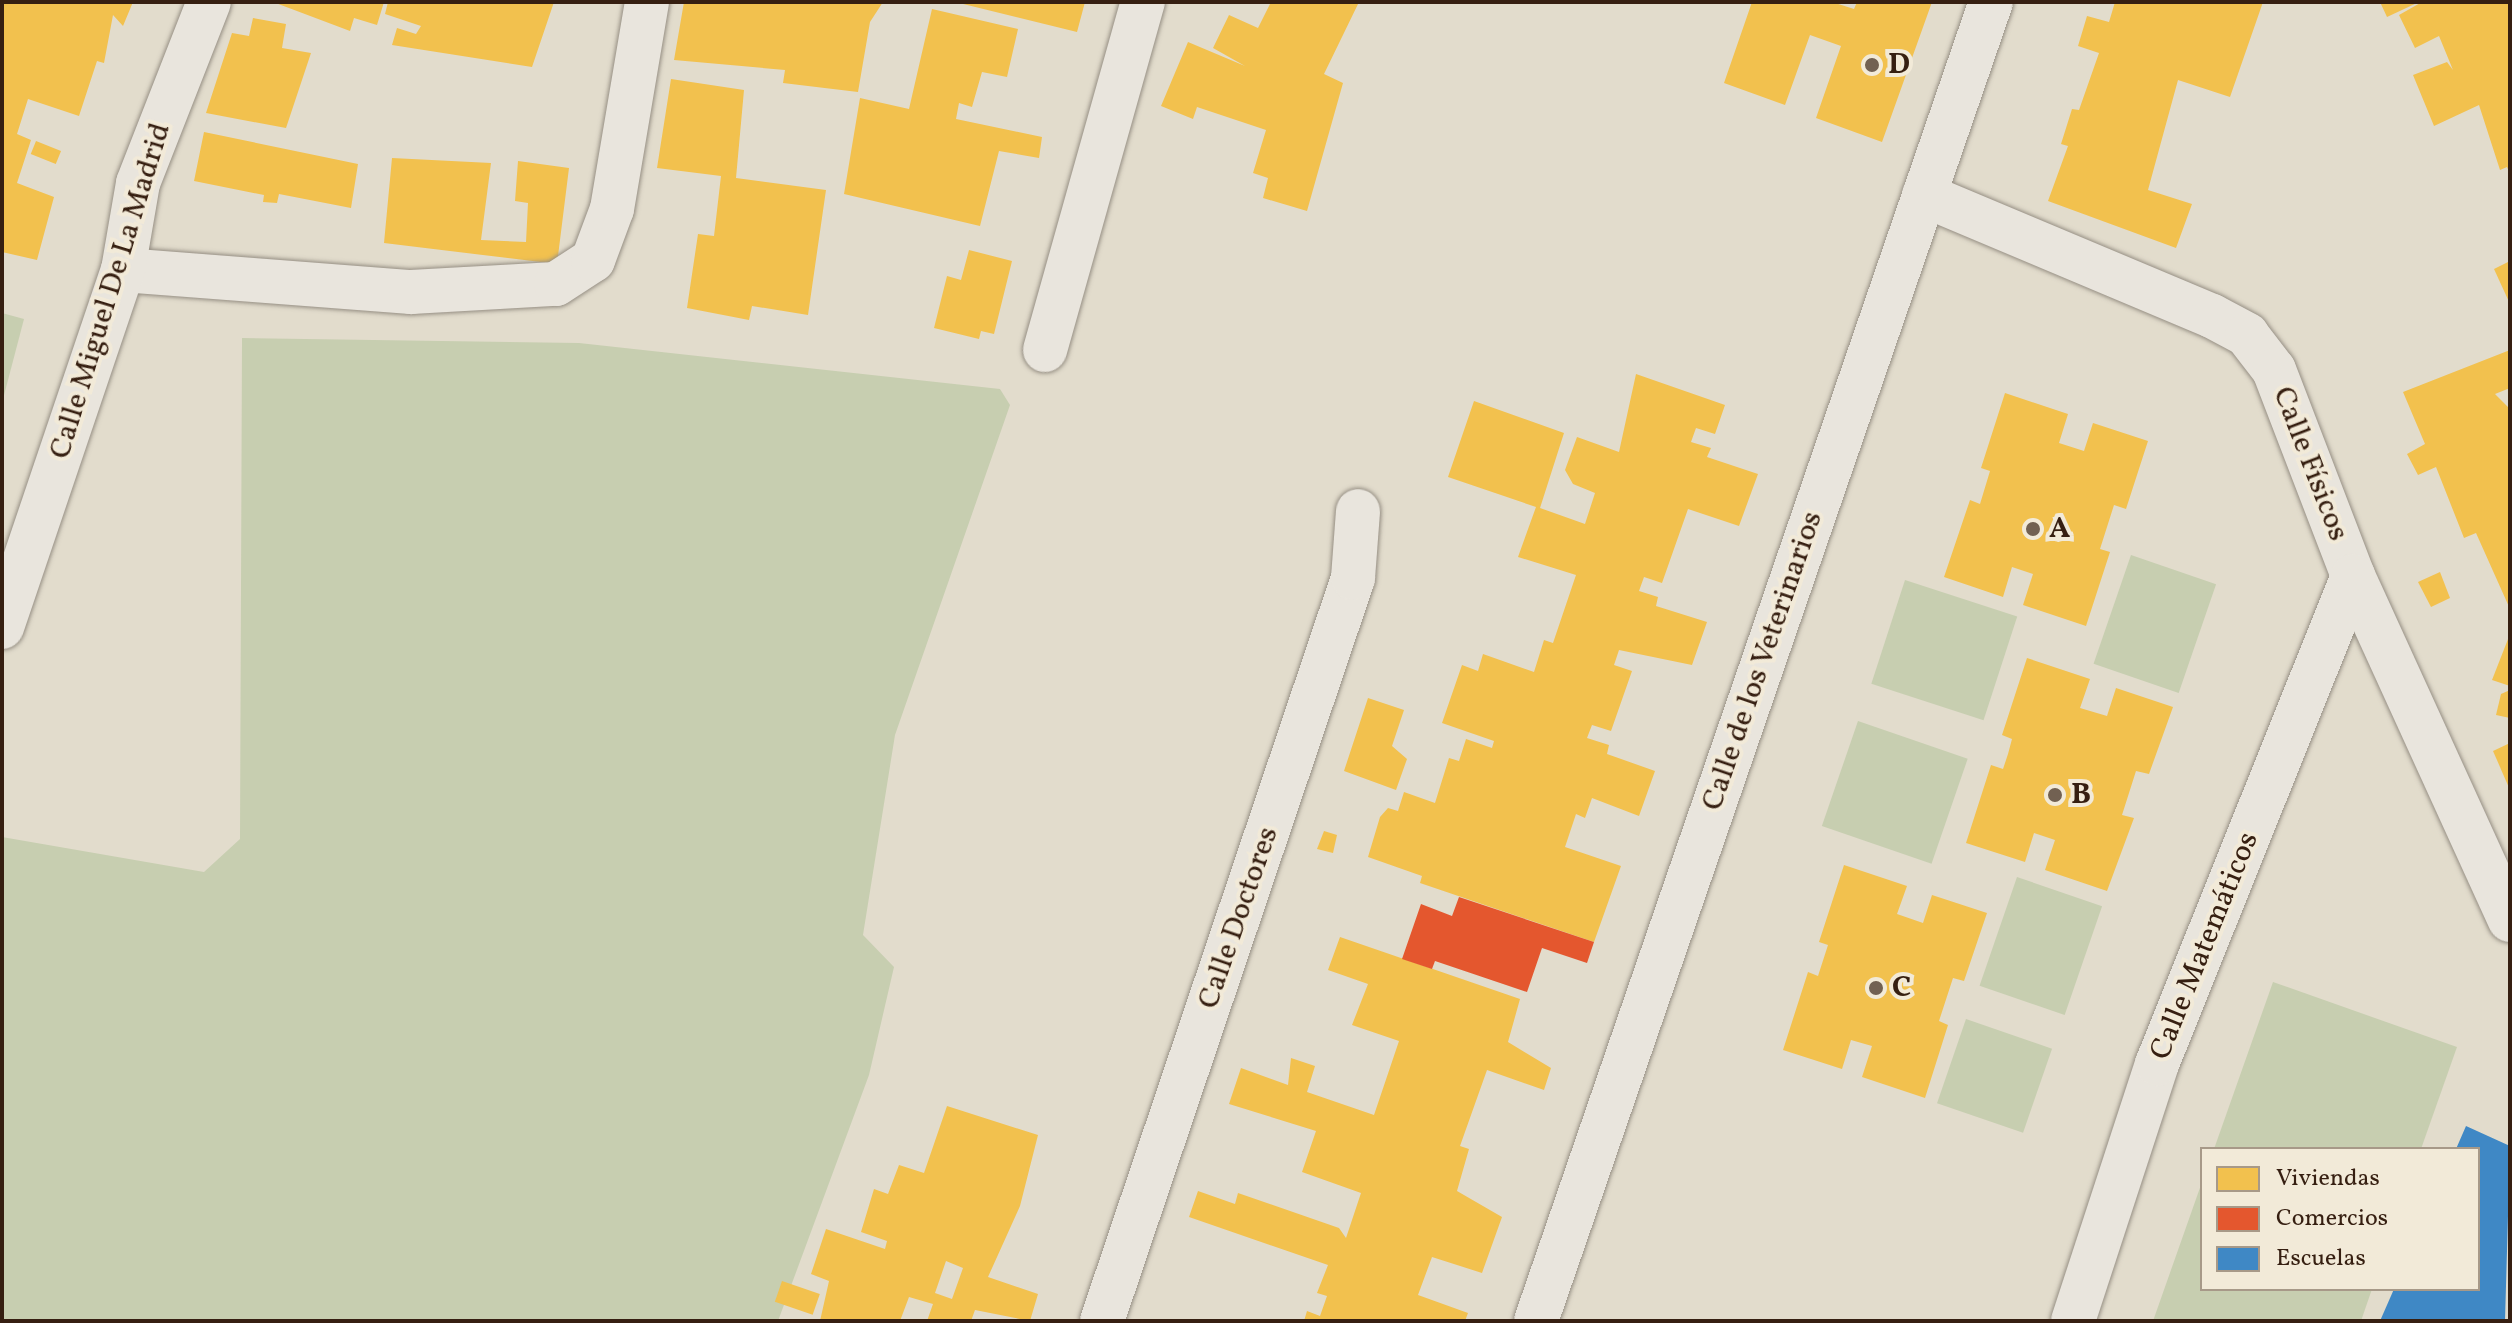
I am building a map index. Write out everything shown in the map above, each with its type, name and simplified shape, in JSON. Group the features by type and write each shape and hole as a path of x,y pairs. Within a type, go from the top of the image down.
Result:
{"street":[{"name":"Calle Miguel De La Madrid","path":"2,627 123,270 138,183 209,2"},
{"path":"123,270 411,292 556,284 593,260 612,209 647,2"},
{"path":"1045,350 1143,2"},
{"name":"Calle de los Veterinarios","path":"1536,1321 1991,2"},
{"name":"Calle Físicos","path":"1924,195 2247,335 2274,370 2353,576 2510,920"},
{"name":"Calle Doctores","path":"1102,1321 1353,578 1358,511"},
{"name":"Calle Matemáticos","path":"2073,1321 2157,1064 2353,576"}],"green space":[{"path":"2,313 24,319 2,403"},
{"path":"242,338 579,343 1000,389 1010,405 895,735 863,935 894,967 869,1075 778,1321 2,1321 2,837 204,872 240,839"},
{"path":"2131,555 2216,584 2179,693 2094,664"},
{"path":"1905,580 2017,616 1984,720 1871,684"},
{"path":"1858,721 1968,759 1932,864 1822,826"},
{"path":"2017,877 2102,906 2065,1015 1980,986"},
{"path":"2273,982 2457,1047 2422,1147 2215,1147"},
{"path":"1966,1019 2052,1049 2023,1133 1937,1103"},
{"path":"2200,1188 2200,1291 2371,1291 2361,1321 2153,1321"}],"building: Viviendas":[{"path":"2,2 133,2 123,26 113,15 104,63 97,61 79,116 28,99 17,134 31,140 17,183 54,197 37,260 2,252"},
{"path":"273,2 384,2 377,25 354,18 350,31"},
{"path":"388,2 554,2 532,67 392,45 397,28 416,34 421,26 385,14"},
{"path":"684,2 883,2 870,22 858,92 783,83 785,70 674,60"},
{"path":"955,2 1085,2 1077,32"},
{"path":"1271,2 1359,2 1324,74 1343,83 1307,211 1263,198 1268,178 1253,173 1266,130 1197,107 1193,119 1161,106 1188,42 1245,66 1213,48 1229,15 1258,28"},
{"name":"D","path":"1752,2 1832,2 1854,9 1857,2 1932,2 1882,142 1816,118 1841,46 1810,35 1785,105 1724,83"},
{"path":"2115,2 2263,2 2230,97 2178,80 2148,190 2192,204 2176,248 2048,201 2068,146 2061,144 2072,109 2079,110 2099,53 2078,46 2087,16 2109,22"},
{"path":"2380,2 2419,2 2387,17"},
{"path":"2422,2 2510,2 2510,174 2507,167 2500,170 2479,105 2434,126 2413,75 2447,62 2453,70 2439,36 2415,48 2399,15"},
{"path":"932,9 1018,29 1007,77 982,72 972,107 959,103 956,119 1042,137 1039,158 999,151 980,226 844,194 860,98 909,109"},
{"path":"253,18 286,24 282,48 311,53 286,128 206,113 232,33 249,36"},
{"path":"671,79 744,90 736,178 826,190 808,315 752,306 749,320 687,308 698,234 714,236 721,176 657,168"},
{"path":"204,132 358,164 351,208 279,194 277,203 263,202 264,195 194,181"},
{"path":"36,141 61,151 56,164 31,154"},
{"path":"392,158 491,163 481,240 526,242 528,203 515,201 518,161 569,168 557,264 384,243"},
{"path":"969,250 1012,261 994,334 981,331 979,339 934,328 947,276 961,280"},
{"path":"2510,261 2510,304 2494,269"},
{"path":"2510,350 2510,388 2495,394 2510,409 2510,609 2476,533 2464,538 2436,467 2418,475 2407,454 2425,444 2403,392"},
{"path":"1636,374 1725,405 1715,434 1696,428 1691,442 1711,448 1707,457 1758,474 1739,526 1688,509 1662,583 1644,577 1639,591 1658,597 1656,606 1707,622 1692,665 1619,650 1614,665 1632,671 1611,731 1592,725 1587,738 1609,745 1607,754 1655,771 1639,816 1592,798 1585,818 1576,814 1565,847 1621,866 1594,942 1420,883 1422,876 1368,857 1380,817 1388,808 1398,811 1404,792 1435,803 1449,758 1459,761 1466,739 1492,748 1494,741 1442,723 1462,665 1478,671 1483,654 1534,672 1544,640 1553,643 1576,575 1518,557 1536,507 1448,477 1474,401 1564,433 1540,508 1585,524 1595,493 1573,484 1565,470 1577,437 1619,452"},
{"name":"A","path":"2005,393 2068,414 2059,443 2084,451 2093,423 2148,441 2126,509 2114,505 2100,549 2110,552 2086,626 2023,605 2033,574 2012,567 2003,597 1944,577 1970,500 1980,504 1990,471 1981,468"},
{"path":"2440,572 2450,598 2431,607 2418,582"},
{"path":"2510,634 2510,686 2492,680"},
{"name":"B","path":"2027,658 2090,679 2080,708 2107,716 2116,688 2173,707 2149,774 2136,771 2122,815 2134,818 2107,891 2045,870 2055,840 2034,833 2025,862 1966,843 1991,765 2003,769 2008,754 2012,739 2002,735"},
{"path":"2510,690 2510,718 2496,715 2501,694"},
{"path":"1368,698 1404,710 1392,746 1407,759 1396,790 1344,771"},
{"path":"2510,743 2510,790 2493,751"},
{"path":"1324,831 1337,835 1333,853 1317,849"},
{"name":"C","path":"1844,865 1907,886 1897,914 1923,923 1932,895 1987,913 1964,981 1953,978 1939,1021 1948,1025 1925,1098 1862,1077 1872,1046 1851,1040 1842,1069 1783,1050 1808,972 1818,976 1828,945 1819,942"},
{"path":"1340,937 1520,999 1508,1042 1551,1068 1544,1090 1487,1070 1460,1146 1469,1149 1457,1191 1502,1217 1482,1273 1432,1257 1418,1295 1468,1313 1465,1321 1304,1321 1307,1311 1320,1316 1327,1296 1317,1293 1328,1265 1189,1217 1198,1191 1235,1204 1238,1193 1339,1228 1346,1238 1361,1193 1302,1172 1316,1131 1229,1104 1241,1068 1288,1085 1291,1058 1315,1066 1307,1092 1374,1115 1399,1041 1352,1025 1368,984 1328,970"},
{"path":"947,1106 1038,1135 1020,1206 988,1277 1038,1294 1030,1321 975,1310 971,1321 927,1321 933,1304 909,1297 900,1321 820,1321 829,1281 811,1274 826,1229 885,1249 887,1241 861,1232 874,1189 888,1194 899,1165 924,1173","holes":["946,1261 963,1268 952,1299 935,1293"]},
{"path":"782,1281 820,1294 813,1315 775,1302"}],"building: Comercios":[{"path":"1459,897 1594,942 1587,963 1542,948 1527,992 1435,961 1432,969 1402,959 1421,904 1452,916"}],"building: Escuelas":[{"path":"2466,1126 2510,1146 2505,1321 2380,1321 2393,1291 2480,1291 2480,1147 2457,1147"}],"place":[{"name":"D","path":"1872,65"},
{"name":"A","path":"2033,529"},
{"name":"B","path":"2055,795"},
{"name":"C","path":"1876,988"}]}
